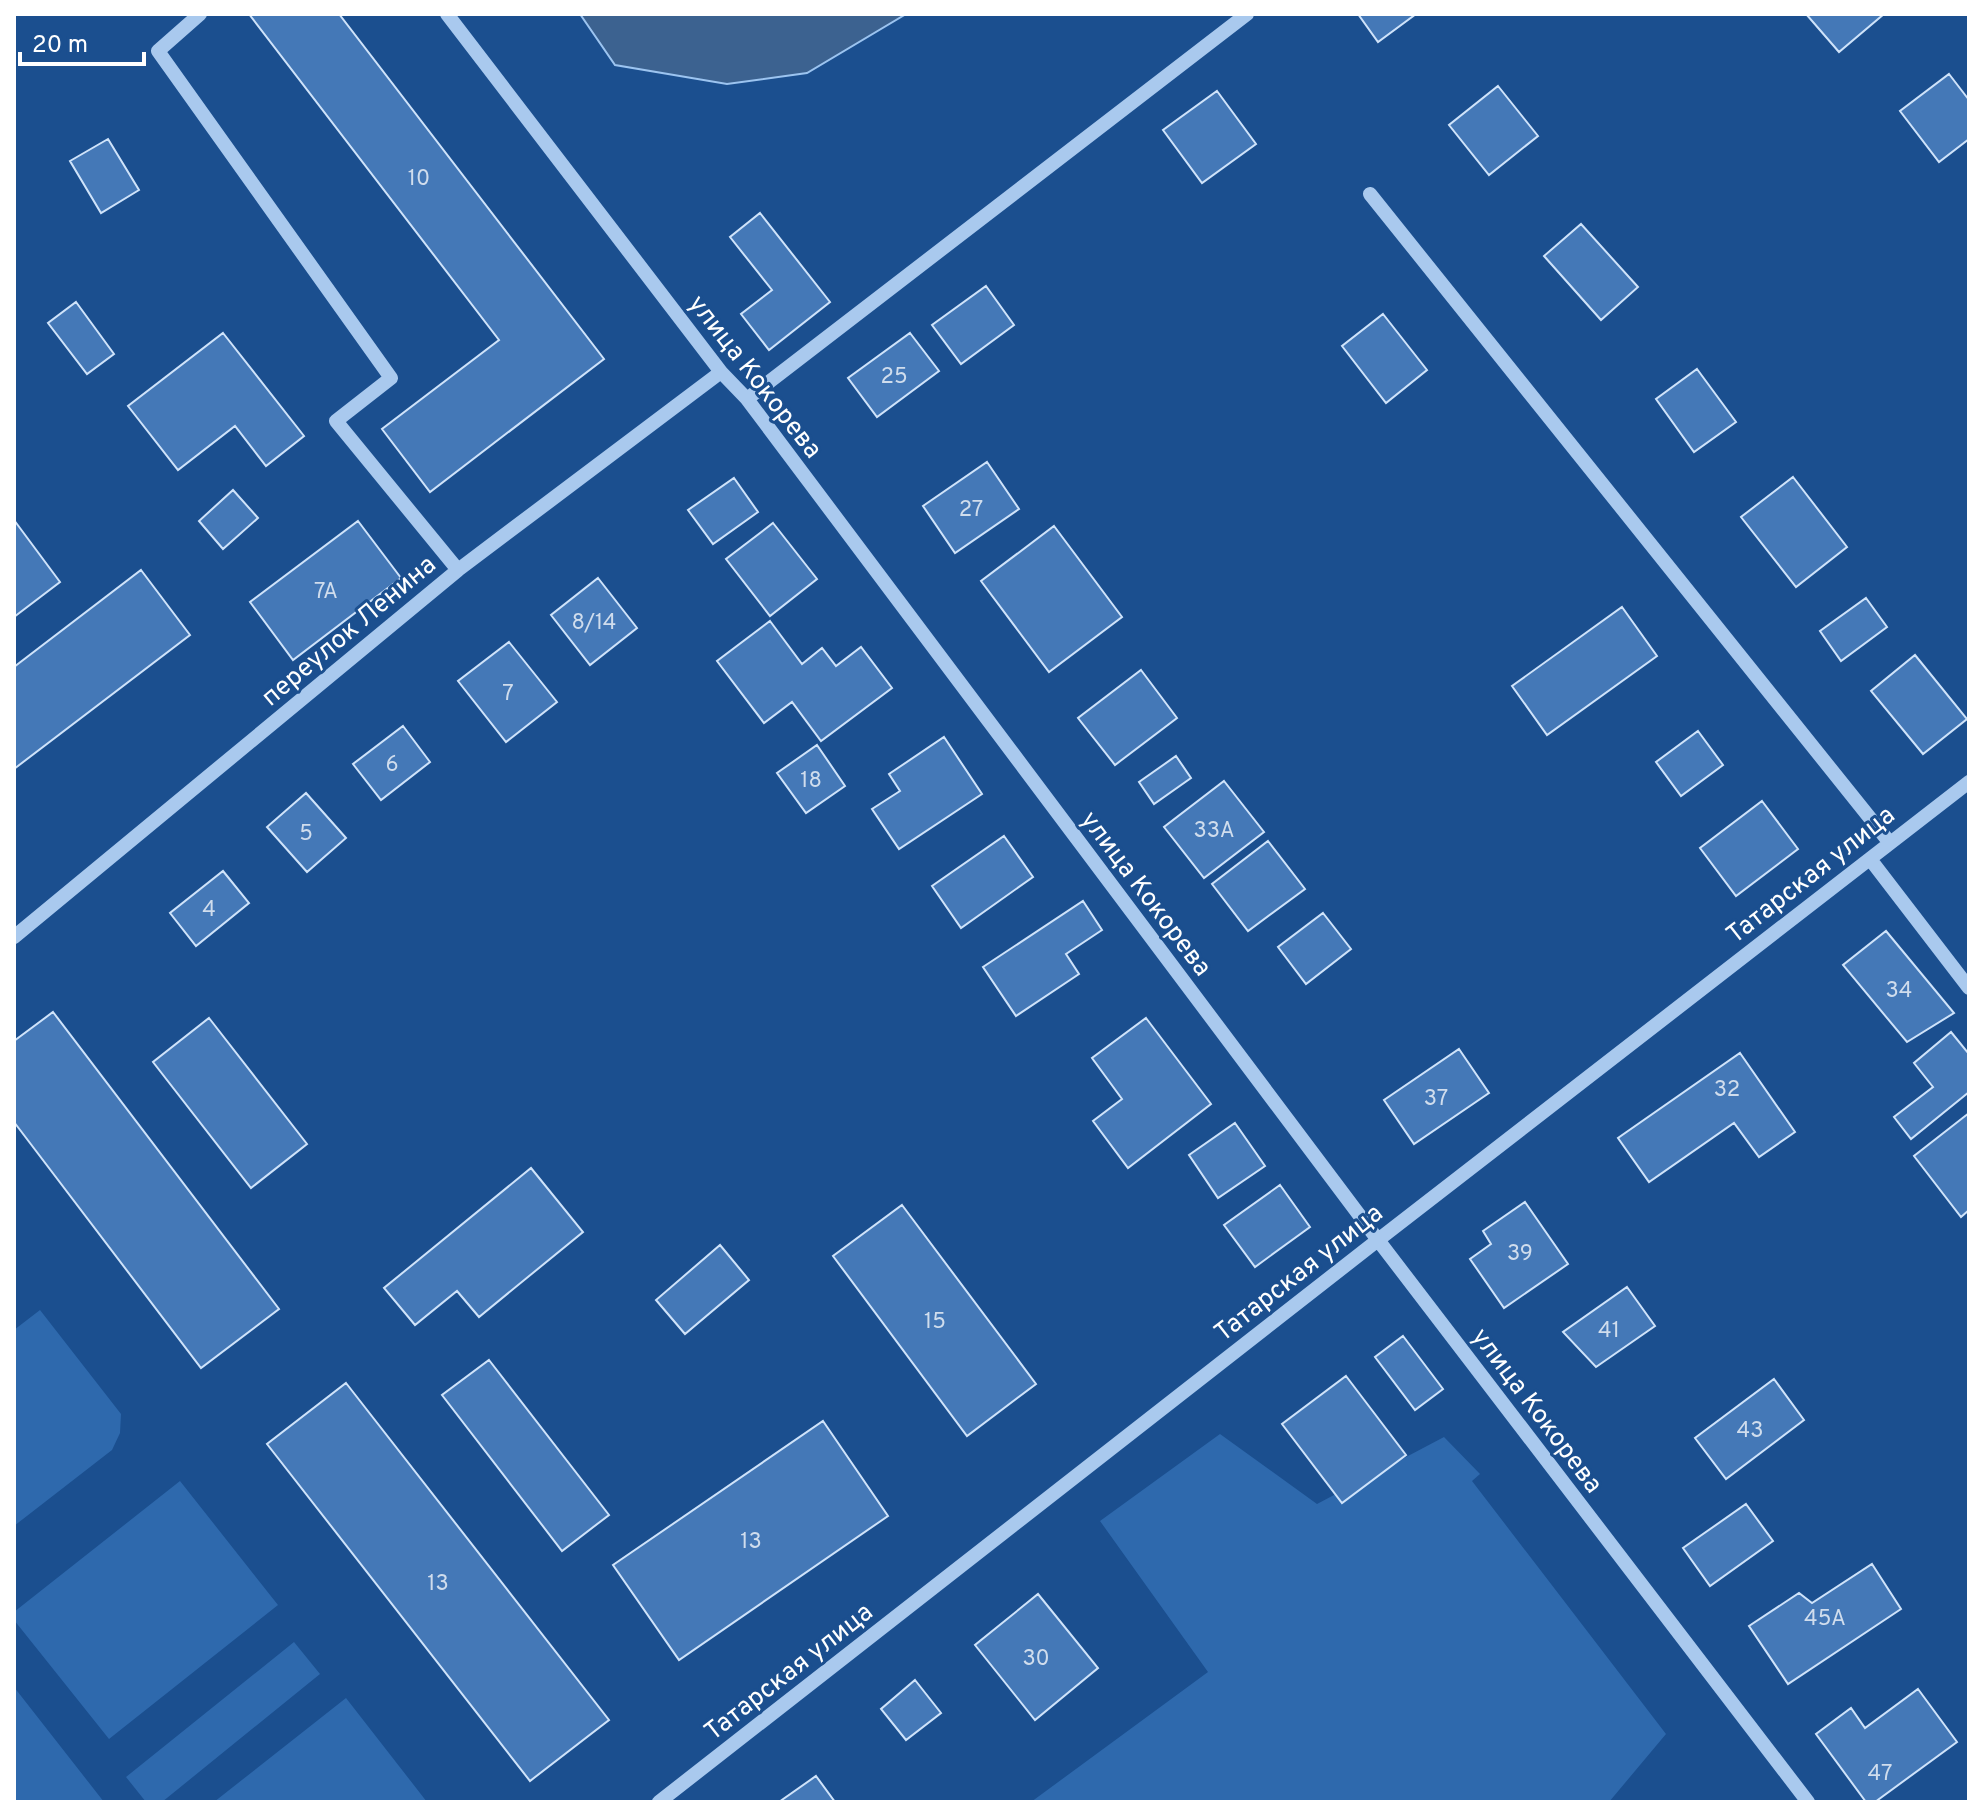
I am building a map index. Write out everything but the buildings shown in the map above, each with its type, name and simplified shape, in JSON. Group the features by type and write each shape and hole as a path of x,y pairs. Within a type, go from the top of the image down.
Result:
{"street":[{"path":"200,14 158,51 391,378 336,421 458,570"},
{"name":"улица Кокорева","path":"447,14 721,372 747,399 1378,1240 1808,1802"},
{"path":"747,399 1247,14"},
{"path":"1370,194 1890,843"},
{"name":"переулок Ленина","path":"14,937 458,570 721,372"},
{"name":"Татарская улица","path":"659,1802 1969,782"},
{"path":"1870,859 1969,988"}],"shaded area":[{"path":"580,14 906,14 807,73 727,84 615,65"},
{"path":"40,1310 121,1414 120,1433 112,1450 14,1526 14,1330"},
{"path":"1220,1434 1317,1504 1444,1437 1480,1474 1472,1481 1666,1734 1609,1802 1031,1802 1208,1672 1100,1521"},
{"path":"180,1481 278,1605 109,1739 14,1620 14,1612"},
{"path":"294,1642 320,1674 162,1802 146,1802 126,1777"},
{"path":"14,1687 104,1802 14,1802"},
{"path":"346,1698 427,1802 214,1802"}]}
